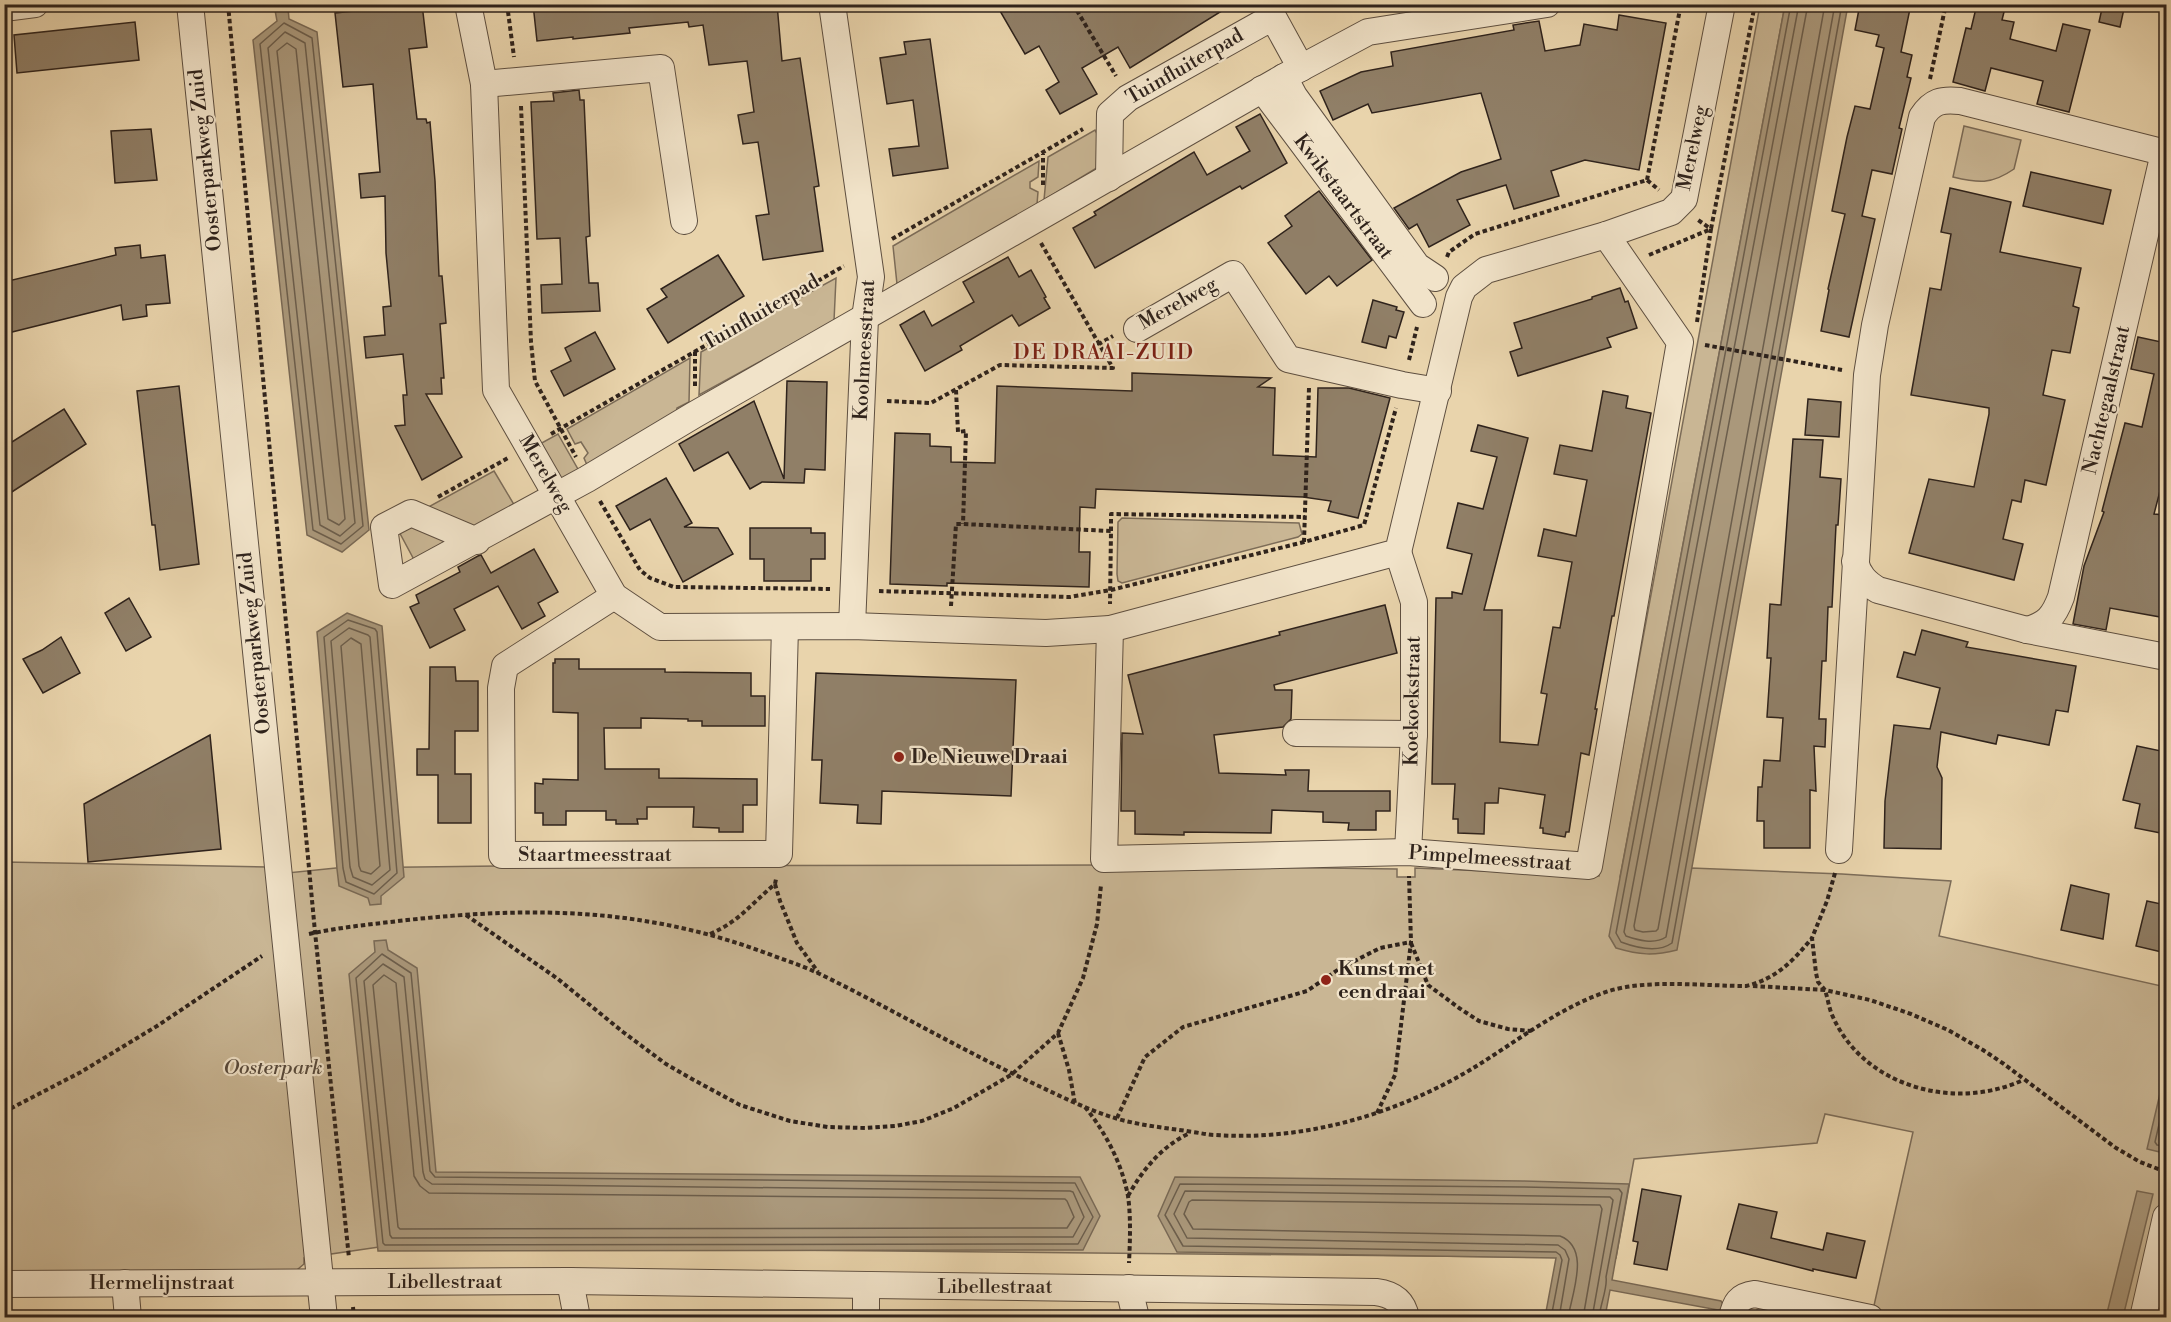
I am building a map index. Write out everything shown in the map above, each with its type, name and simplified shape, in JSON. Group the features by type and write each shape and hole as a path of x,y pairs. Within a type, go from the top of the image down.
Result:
{"street":[{"path":"4,8 35,4"},
{"name":"Oosterparkweg Zuid","path":"190,4 324,1317"},
{"name":"Merelweg","path":"468,4 484,84 496,390 614,596 660,627 852,626 1046,633 1110,629 1398,552 1459,297 1464,286 1486,270 1606,235 1671,212 1684,199 1722,4"},
{"name":"Koolmeesstraat","path":"832,4 871,277 866,318 852,626"},
{"path":"477,541 411,513 384,527 392,585 477,541 558,496 1262,89 1368,32 1547,4"},
{"name":"Tuinfluiterpad","path":"1109,178 1119,106 1271,9 1293,72"},
{"path":"484,84 662,68 684,221"},
{"name":"Kwikstaartstraat","path":"1293,72 1294,96 1352,193"},
{"name":"Kwikstaartstraat","path":"1262,89 1352,193 1378,228 1423,304"},
{"name":"Nachtegaalstraat","path":"1935,102 1960,101 2165,153 2061,597 2048,621 2027,630"},
{"path":"1839,850 1867,375 1875,325 1920,124 1926,111 1935,102"},
{"name":"Kwikstaartstraat","path":"1378,228 1417,266 1436,278"},
{"name":"Pimpelmeesstraat","path":"1104,859 1408,852 1589,866 1680,342 1606,235"},
{"name":"Merelweg","path":"1137,329 1233,274 1288,359 1438,391"},
{"name":"Koekoekstraat","path":"1398,552 1414,602 1414,734 1408,852"},
{"path":"1855,561 1861,576 1878,590 2027,630 2166,657"},
{"name":"Staartmeesstraat","path":"614,596 505,666 501,688 502,855 779,854"},
{"path":"779,854 785,627"},
{"path":"1104,859 1110,629"},
{"path":"1296,733 1414,734"},
{"path":"2143,1317 2166,1217"},
{"path":"570,1281 577,1317"},
{"name":"Libellestraat","path":"320,1282 570,1281 1376,1292 1394,1297 1401,1304 1406,1317"},
{"name":"Hermelijnstraat","path":"4,1284 320,1282"},
{"path":"125,1283 128,1317"},
{"path":"866,1286 866,1317"},
{"path":"1129,1288 1136,1317"},
{"path":"1733,1314 1736,1303 1741,1297 1755,1294 1870,1317"}],"path":[{"path":"228,4 315,932 354,1317"},
{"path":"507,4 521,103 531,342 535,381 587,479 640,570 650,578 674,587 1070,597 1111,590 1304,542 1364,525 1402,385"},
{"path":"1073,4 1119,106"},
{"path":"1647,180 1681,4"},
{"path":"1935,102 1929,80 1946,4"},
{"name":"Tuinfluiterpad","path":"411,513 868,253 1119,106"},
{"path":"862,400 931,403 1000,365 1113,368 1029,224"},
{"name":"Merelweg","path":"1099,344 1126,329 1137,329"},
{"path":"1707,345 1867,375"},
{"path":"1304,542 1310,364"},
{"path":"956,390 958,432 966,431 963,524"},
{"path":"1110,629 1111,514 1305,517"},
{"path":"949,630 956,524 1111,531"},
{"path":"1746,986 1768,979 1780,972 1812,938 1827,902 1839,850"},
{"path":"1376,1113 1395,1076 1411,942 1408,852"},
{"path":"779,854 775,884 780,901 797,943 819,973"},
{"path":"465,915 558,979 594,1010 666,1064 740,1105 790,1121 828,1127 896,1126 922,1121 954,1108 1011,1075 1058,1033 1083,978 1097,924 1104,859"},
{"path":"709,934 726,927 742,916 775,884"},
{"path":"4,1112 81,1072 157,1026 286,940 330,929 465,915 531,911 583,912 685,927 748,946 819,973 1011,1075 1075,1104 1145,1126 1218,1136 1278,1135 1332,1126 1376,1113 1432,1090 1588,1000 1619,988 1658,985 1826,990 1870,1000 1933,1023 1983,1050 2116,1148 2140,1162 2166,1172"},
{"path":"1812,938 1818,982 1826,990 1832,1015 1846,1039 1882,1072 1912,1086 1950,1095 1987,1090 2024,1080"},
{"path":"1411,942 1428,985 1458,1008 1479,1021 1508,1029 1532,1031"},
{"path":"1117,1118 1145,1057 1184,1027 1307,991 1339,969 1380,948 1411,942"},
{"path":"1058,1033 1069,1070 1075,1104"},
{"path":"1085,1107 1097,1122 1117,1160 1128,1197 1129,1288"},
{"path":"1128,1197 1140,1174 1159,1153 1177,1139 1192,1132"}],"green space":[{"name":"Oosterpark","path":"1760,5 1785,5 1620,877 1691,868 1951,881 1939,936 2166,987 2166,1317 1909,1318 1873,1310 1913,1132 1825,1114 1817,1143 1634,1159 1616,1258 386,1246 304,1258 304,1264 291,1275 5,1273 5,862 267,867 268,875 336,868 499,866 1103,865 1397,869 1397,877 1415,877 1415,868 1599,876"},
{"path":"1964,126 2021,140 2014,169 1998,178 1984,181 1953,177"},
{"path":"1095,130 1103,146 1100,166 1044,200 1048,157"},
{"path":"1039,161 1038,177 1030,182 1030,188 1038,192 1037,204 897,284 893,246"},
{"path":"836,278 834,321 699,395 701,352"},
{"path":"690,358 689,402 677,408 674,422 590,472 584,458 588,453 581,442 575,444 567,429"},
{"path":"558,434 583,478 563,489 538,445"},
{"path":"494,471 519,513 484,533 423,510"},
{"path":"409,518 470,541 419,569 396,526"},
{"path":"1122,518 1299,523 1302,534 1298,537 1122,583 1118,581 1117,574 1118,522"}],"water":[{"path":"1785,5 1848,5 1677,950 1653,954 1640,953 1616,948 1609,936"},
{"path":"288,8 289,19 317,32 369,530 342,552 307,535 253,40 277,21 275,10"},
{"path":"347,613 382,626 404,877 381,896 381,904 370,905 368,898 339,886 337,869 317,632"},
{"path":"386,940 388,950 417,968 436,1172 1080,1177 1100,1216 1083,1250 378,1251 349,974 375,952 374,941"},
{"path":"2166,1068 2166,1141 2164,1153 2147,1149"},
{"path":"1175,1177 1629,1184 1612,1280 1721,1301 1722,1309 1610,1290 1605,1317 1545,1317 1556,1258 1177,1252 1158,1216"},
{"path":"2137,1191 2153,1194 2123,1317 2106,1317"},
{"path":"1757,1310 1788,1317 1751,1317 1752,1313"},
{"path":"445,1312 451,1317 398,1317 405,1313"}],"building":[{"path":"422,4 427,47 409,49 417,119 426,119 427,123 430,122 439,276 442,276 446,323 440,324 444,378 441,378 442,394 426,394 462,457 422,480 395,426 405,425 403,395 407,395 403,354 366,358 364,337 385,335 383,307 391,306 386,253 385,196 361,198 359,174 380,172 373,84 343,87 335,13"},
{"path":"533,4 777,4 782,61 800,58 819,186 814,187 823,251 763,260 756,216 769,214 758,142 743,144 738,115 754,112 747,61 709,65 703,25 689,27 688,22 629,28 630,33 537,41"},
{"path":"996,4 1233,4 1130,68 1118,47 1082,68 1097,94 1060,114 1046,90 1059,82 1039,46 1025,54"},
{"path":"1860,4 1911,4 1901,52 1912,55 1907,77 1911,78 1899,128 1902,129 1892,174 1872,170 1862,216 1875,219 1849,337 1821,331 1845,214 1832,211 1847,137 1855,106 1870,109 1884,48 1876,46 1879,35 1855,30"},
{"path":"1977,4 2006,4 2002,20 2014,22 2010,39 2056,51 2063,24 2090,30 2069,112 2037,104 2043,81 1991,68 1985,91 1953,82 1966,28 1971,29"},
{"path":"2103,4 2125,4 2120,27 2099,22"},
{"path":"1619,15 1666,23 1639,170 1585,160 1551,171 1559,196 1514,209 1506,185 1457,200 1470,225 1429,247 1417,224 1409,229 1394,208 1461,172 1501,159 1481,93 1372,113 1368,104 1333,120 1320,91 1361,72 1393,66 1391,52 1514,30 1513,25 1539,21 1545,51 1580,45 1584,24 1617,30"},
{"path":"135,22 139,60 17,73 14,35"},
{"path":"930,39 948,168 893,176 889,149 919,146 913,100 887,104 880,58 906,54 904,42"},
{"path":"579,90 580,100 584,100 590,236 586,237 589,283 598,283 600,311 542,313 541,285 562,284 560,238 537,239 531,102 554,101 553,93"},
{"path":"1260,114 1287,163 1242,189 1240,186 1095,268 1073,228 1096,215 1094,212 1194,152 1207,175 1250,151 1236,127"},
{"path":"151,129 157,180 115,183 111,131"},
{"path":"2031,172 2111,190 2103,224 2023,206"},
{"path":"1950,188 2011,202 2000,252 2081,268 2073,306 2079,308 2070,353 2052,350 2043,395 2065,400 2046,485 2025,480 2021,502 2012,500 2003,539 2023,544 2014,580 1909,553 1929,479 1974,487 1989,414 1989,408 1911,395 1930,288 1941,290 1951,234 1941,232"},
{"path":"1319,191 1372,260 1337,286 1329,276 1306,294 1268,243 1292,226 1285,216"},
{"path":"140,245 141,258 165,255 170,303 146,305 147,316 123,320 121,305 4,334 4,282 116,255 115,248"},
{"path":"718,255 744,296 668,343 647,309 667,297 661,289"},
{"path":"1008,257 1019,277 1031,270 1050,308 1019,326 1012,315 960,346 962,350 925,371 900,325 924,311 932,326 974,302 963,282"},
{"path":"1620,288 1625,302 1628,301 1637,328 1607,338 1611,347 1518,376 1510,352 1522,348 1514,323"},
{"path":"1373,300 1397,307 1396,310 1404,312 1396,338 1389,336 1386,348 1362,342"},
{"path":"595,332 615,369 564,396 551,371 571,361 565,348"},
{"path":"2138,337 2166,343 2166,468 2154,514 2166,515 2166,618 2110,608 2106,630 2073,624 2084,566 2104,512 2102,511 2125,423 2142,427 2154,374 2131,369"},
{"path":"1132,373 1271,378 1258,387 1275,388 1273,455 1316,457 1318,388 1349,388 1390,398 1358,518 1328,511 1331,501 1303,497 1096,489 1095,508 1080,507 1079,552 1090,552 1089,587 947,583 947,586 890,584 895,433 930,434 930,446 951,447 951,462 995,463 997,386 1132,391"},
{"path":"787,381 827,382 825,470 805,469 804,483 762,482 750,489 728,452 694,471 679,444 754,401 784,479"},
{"path":"179,386 199,564 160,570 155,525 152,525 137,391"},
{"path":"1603,391 1628,396 1626,408 1651,413 1595,709 1597,709 1589,755 1581,753 1569,832 1566,832 1565,837 1543,833 1543,828 1540,828 1545,795 1499,788 1498,803 1485,803 1484,834 1458,833 1458,819 1453,819 1455,784 1432,784 1436,598 1452,598 1452,592 1462,594 1472,554 1447,548 1458,503 1483,509 1497,457 1471,451 1478,425 1528,438 1484,610 1502,610 1500,742 1538,745 1547,694 1541,693 1553,627 1560,628 1572,562 1538,556 1544,529 1576,536 1587,480 1554,474 1560,445 1592,451"},
{"path":"1808,399 1841,402 1839,437 1805,435"},
{"path":"64,409 86,444 4,497 4,447"},
{"path":"1793,439 1823,440 1820,477 1841,479 1832,607 1828,607 1826,661 1822,661 1819,719 1826,719 1825,747 1814,746 1816,791 1810,790 1810,848 1764,848 1764,821 1757,821 1758,787 1762,787 1764,760 1780,761 1783,718 1767,717 1771,658 1767,658 1770,604 1781,605"},
{"path":"666,478 692,523 684,527 718,528 733,554 683,582 650,519 630,530 616,506"},
{"path":"750,528 811,528 811,533 825,533 825,559 811,559 811,581 764,581 764,559 750,559"},
{"path":"534,549 558,592 538,603 545,616 522,629 498,586 454,609 465,630 430,648 410,607 419,603 416,595 460,572 458,567 478,556 481,555 491,573"},
{"path":"129,598 151,637 126,651 105,613"},
{"path":"1385,605 1397,653 1274,685 1275,690 1292,690 1291,719 1283,727 1214,735 1219,773 1286,775 1285,770 1309,770 1308,791 1390,791 1390,811 1376,811 1376,830 1348,830 1349,823 1323,822 1323,812 1272,810 1271,833 1135,834 1135,811 1121,811 1122,733 1143,734 1128,675 1280,635 1279,632"},
{"path":"1922,630 1968,642 1966,647 2076,666 2068,712 2056,710 2049,745 1998,735 1996,744 1941,732 1937,767 1942,778 1941,849 1884,848 1885,801 1894,725 1930,729 1940,688 1897,677 1904,652 1915,655"},
{"path":"61,637 80,673 43,693 23,659"},
{"path":"555,659 579,659 579,669 665,669 665,672 751,673 751,696 765,696 765,726 702,726 702,721 688,721 688,719 641,718 641,728 604,728 605,769 659,769 659,778 757,779 757,805 743,805 743,832 719,832 719,828 693,827 694,807 647,807 647,819 637,819 638,824 616,824 616,820 606,820 606,811 566,811 566,825 543,825 543,813 535,813 535,783 543,784 543,779 578,780 578,713 553,712 553,663"},
{"path":"430,667 455,667 456,681 478,681 478,731 455,731 455,774 471,774 471,823 438,823 438,775 417,775 417,749 429,749"},
{"path":"816,673 1016,680 1011,796 882,791 881,824 857,823 858,805 820,803 822,760 812,760"},
{"path":"210,735 221,849 88,862 84,804"},
{"path":"2137,746 2166,752 2166,834 2135,828 2140,804 2123,800"},
{"path":"2071,885 2109,894 2103,939 2061,930"},
{"path":"2147,901 2166,905 2166,953 2136,946"},
{"path":"1642,1189 1681,1196 1667,1270 1634,1264 1638,1242 1633,1241"},
{"path":"1739,1204 1777,1212 1771,1238 1823,1250 1827,1233 1865,1241 1856,1278 1813,1269 1813,1271 1727,1249"}],"place":[{"name":"De Nieuwe Draai","path":"899,757"},
{"name":"Kunst met een draai","path":"1326,980"}],"district":[{"name":"DE DRAAI-ZUID","path":"1104,353"}]}
